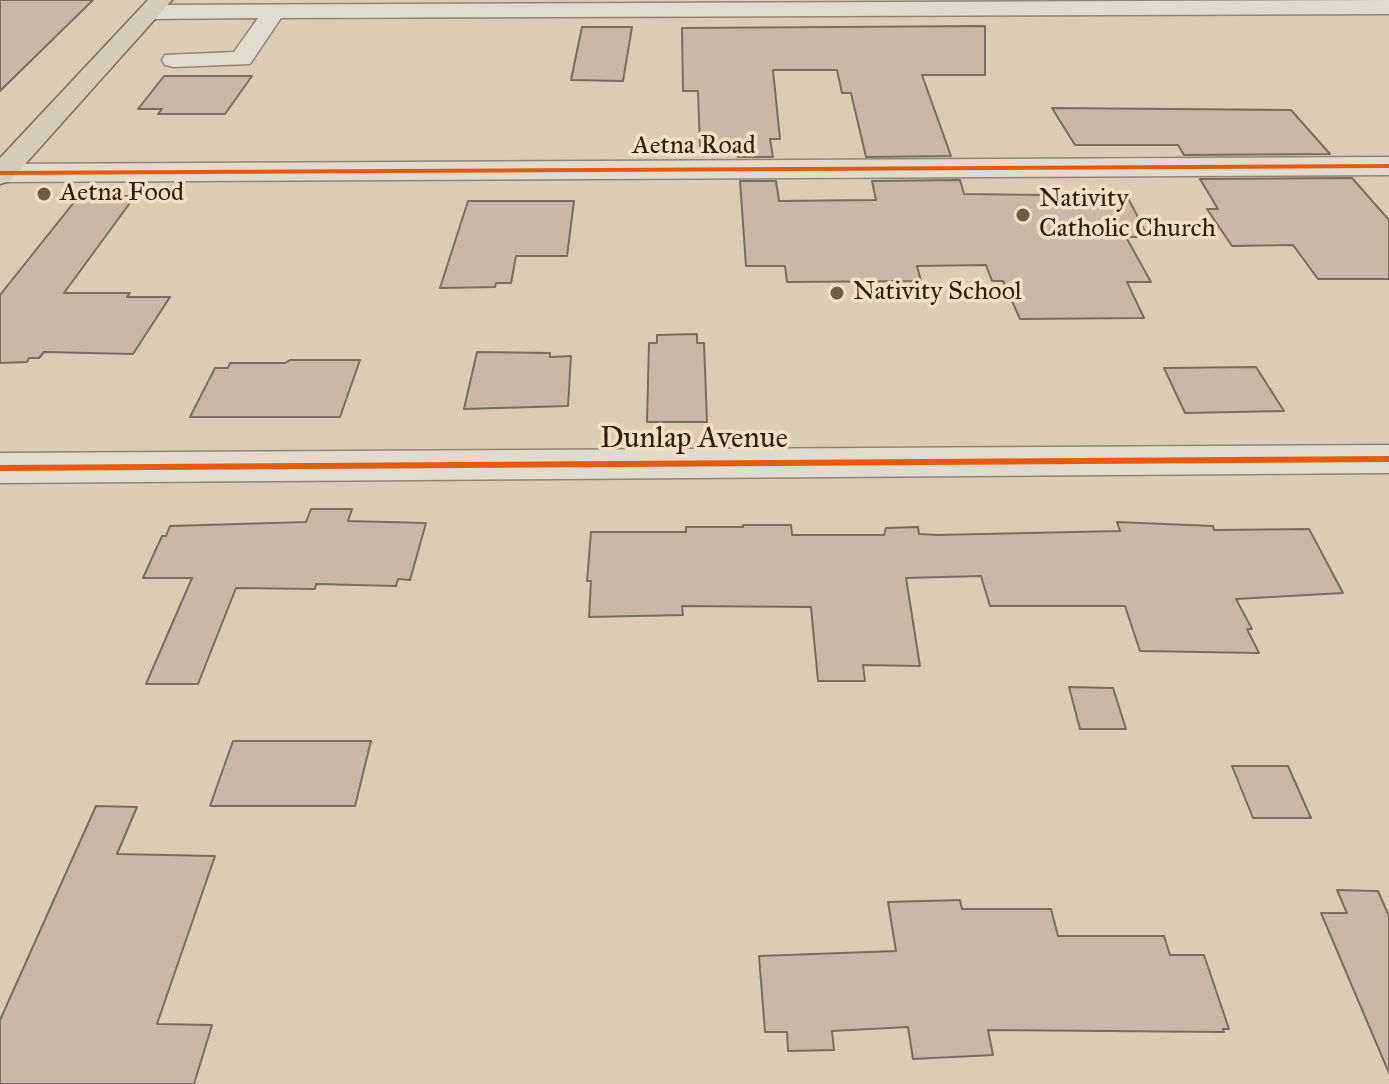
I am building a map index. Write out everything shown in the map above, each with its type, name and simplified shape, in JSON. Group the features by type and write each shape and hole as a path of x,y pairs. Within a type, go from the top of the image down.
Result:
{"main road":[{"path":"1,174 155,6"}],"street":[{"path":"155,6 274,12 686,5 1388,3"},
{"path":"174,60 241,59 274,12"},
{"path":"181,33 259,33"},
{"name":"Aetna Road","path":"1,174 1389,166"},
{"name":"Dunlap Avenue","path":"0,468 1389,459"}],"building":[{"path":"0,0 93,0 0,91"},
{"path":"985,26 985,75 922,75 951,156 866,157 851,93 842,93 837,70 773,70 780,139 770,139 773,157 738,157 737,146 700,146 698,91 683,91 682,28"},
{"path":"582,27 632,27 623,81 571,80"},
{"path":"164,76 252,76 225,114 158,114 162,109 138,109"},
{"path":"1052,108 1291,110 1330,154 1184,155 1178,145 1075,145"},
{"path":"1352,178 1389,220 1389,279 1318,279 1293,245 1232,246 1207,209 1218,209 1200,179"},
{"path":"960,180 964,194 1127,196 1148,237 1126,237 1151,282 1127,282 1144,318 1020,319 1003,281 992,281 986,265 917,266 921,281 787,282 785,266 746,266 740,181 776,181 779,201 876,200 872,181"},
{"path":"79,196 135,196 64,293 130,293 127,297 170,297 133,354 44,352 39,358 29,358 27,362 0,363 0,295"},
{"path":"468,201 574,201 567,256 516,256 511,283 496,283 495,287 440,288"},
{"path":"697,334 697,343 704,343 707,422 647,422 649,343 657,343 657,335"},
{"path":"477,352 571,356 568,406 464,409"},
{"path":"290,360 360,360 340,417 190,417 215,368 228,368 230,363 285,363"},
{"path":"1256,367 1284,411 1185,413 1164,368"},
{"path":"311,509 352,509 348,521 426,523 410,580 398,579 396,586 316,584 315,589 236,588 198,684 146,684 192,578 143,578 162,536 166,536 170,526 306,522"},
{"path":"1117,522 1213,526 1214,530 1309,529 1343,593 1236,599 1252,629 1247,629 1259,653 1140,651 1125,606 990,606 981,576 906,578 920,666 863,665 865,681 818,681 811,607 682,606 683,615 589,617 591,581 587,581 591,532 686,532 686,527 791,525 792,535 884,535 886,528 918,527 919,534 937,535 1120,531"},
{"path":"1069,687 1113,688 1126,729 1080,729"},
{"path":"233,741 371,741 355,806 210,806"},
{"path":"1232,766 1288,766 1311,818 1253,818"},
{"path":"96,806 137,807 117,854 215,856 157,1024 212,1025 194,1084 0,1084 0,1020"},
{"path":"1337,890 1378,891 1389,916 1389,1073 1321,913 1347,913"},
{"path":"960,900 962,909 1051,909 1058,936 1164,936 1170,955 1204,955 1229,1029 1223,1029 1224,1032 988,1030 993,1055 913,1059 908,1027 832,1031 834,1050 788,1051 787,1032 765,1032 759,956 896,951 888,902"}],"cycle path":[{"path":"0,173 1389,166"},
{"path":"0,468 1389,459"}],"place":[{"name":"Aetna Food","path":"44,194"},
{"name":"Nativity Catholic Church","path":"1023,215"},
{"name":"Nativity School","path":"837,293"}]}
